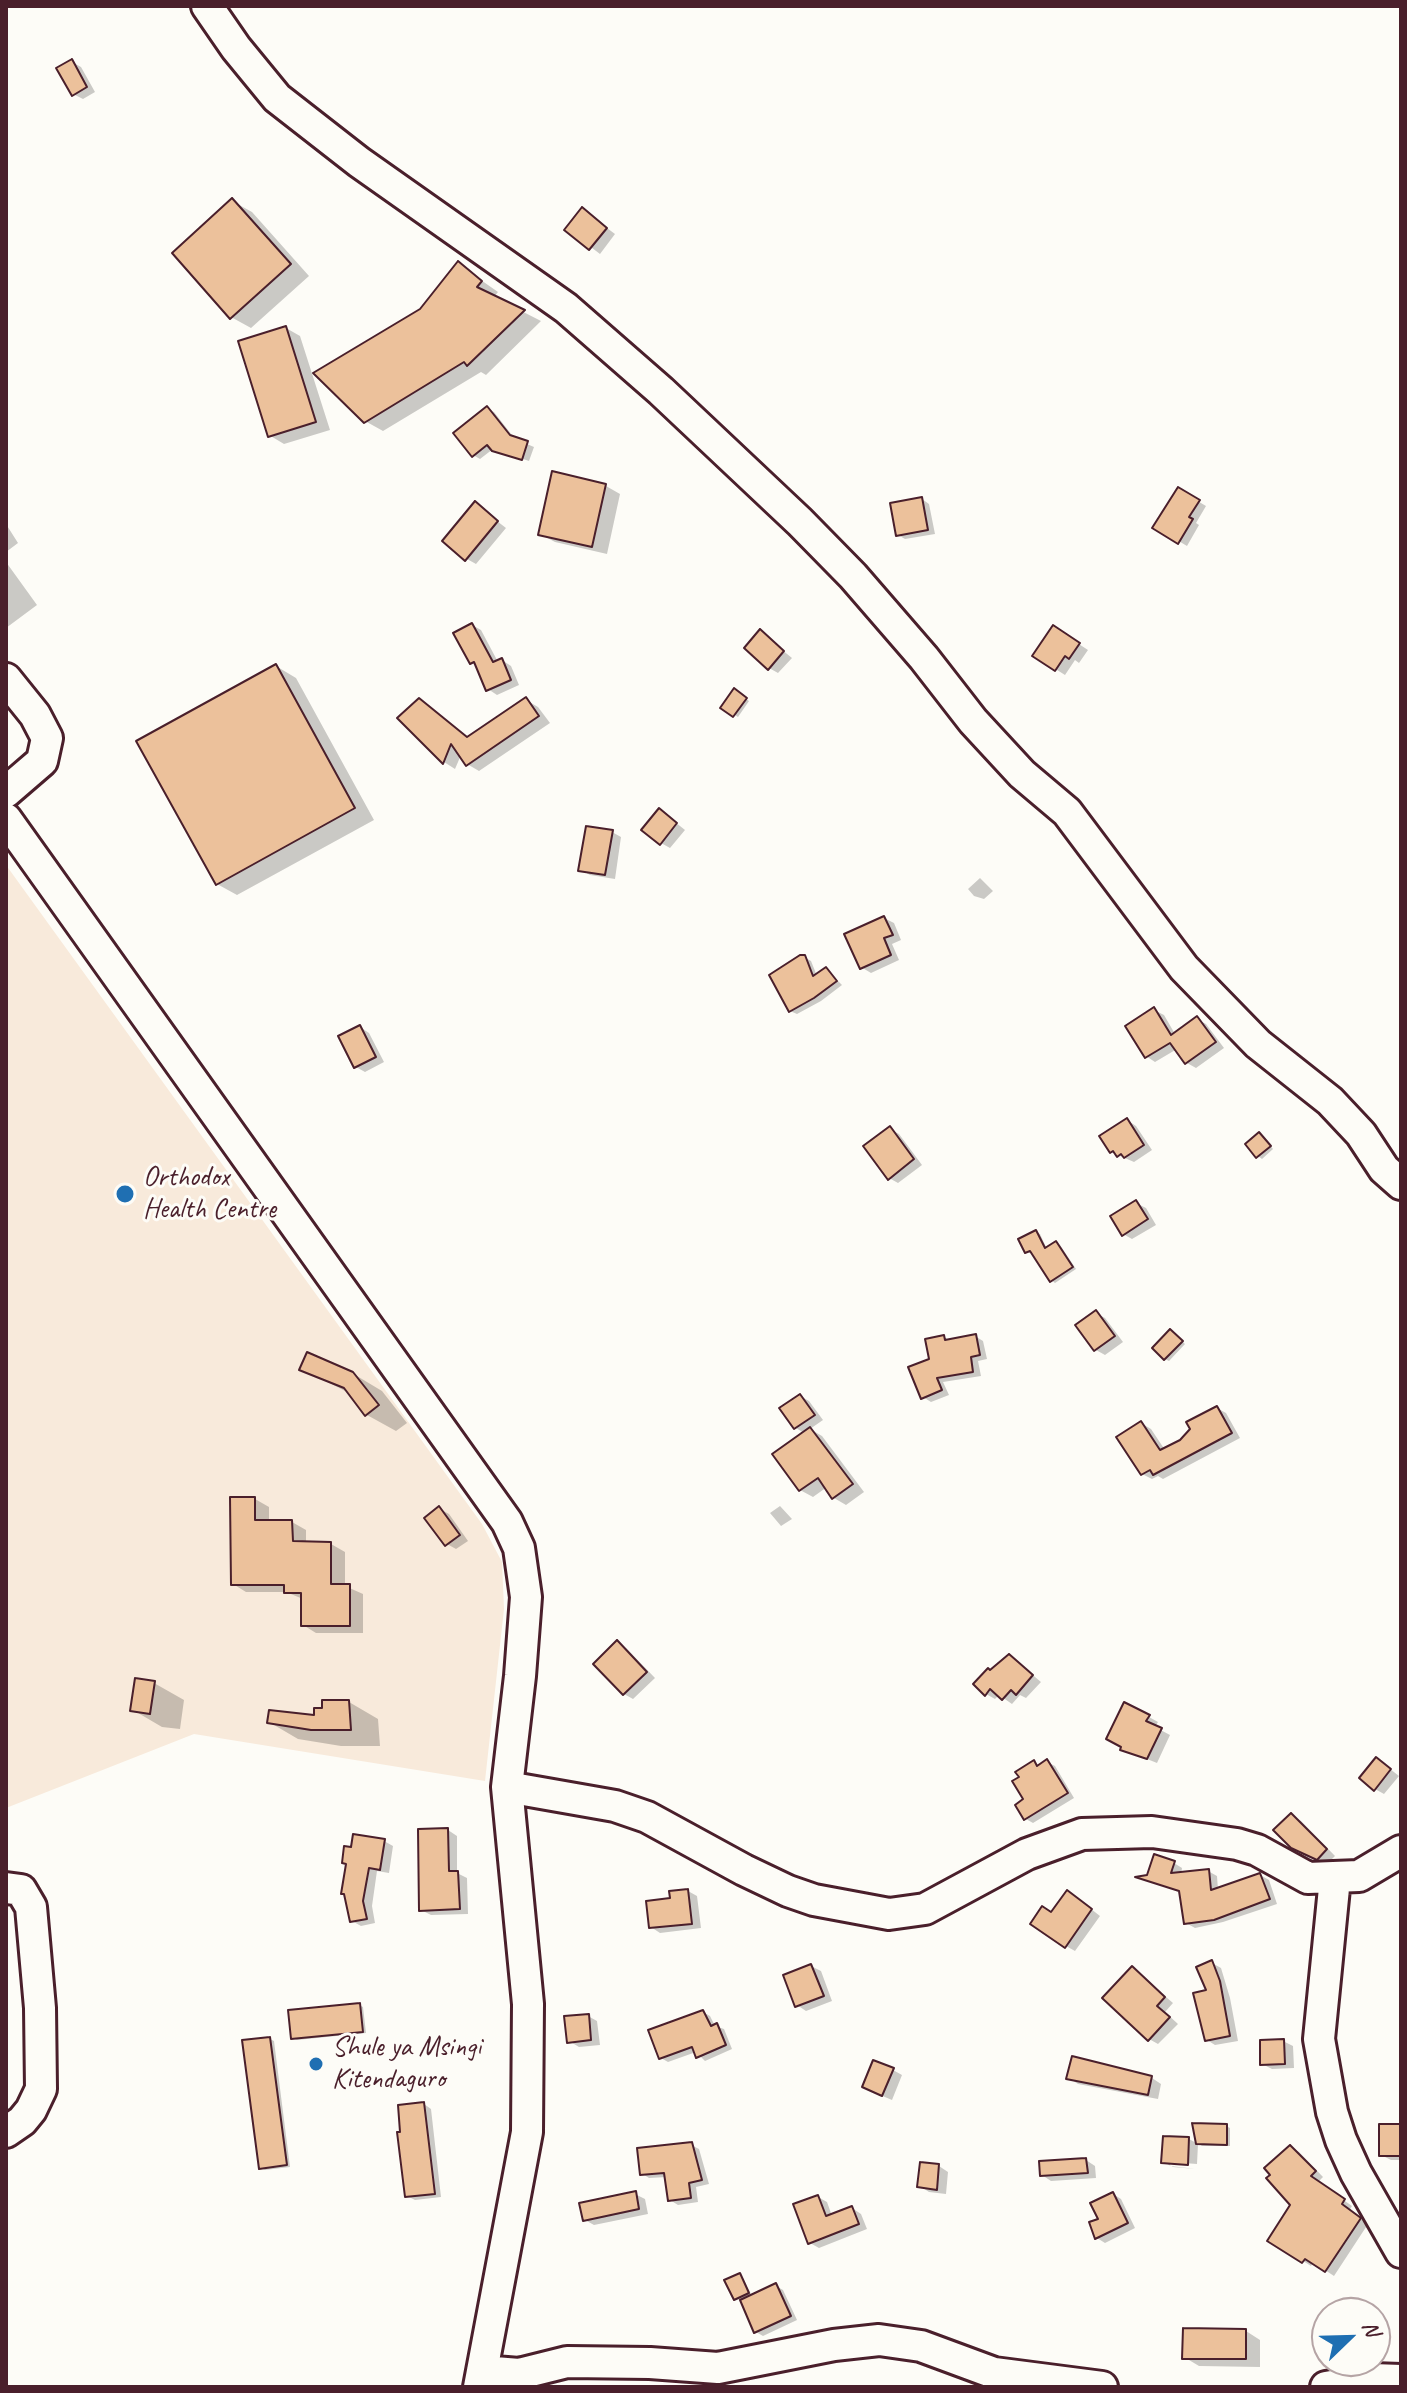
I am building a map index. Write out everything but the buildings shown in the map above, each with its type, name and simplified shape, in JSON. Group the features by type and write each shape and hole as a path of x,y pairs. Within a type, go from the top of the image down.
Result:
{"street":[{"path":"207,6 277,98 359,162 566,308 661,391 800,522 853,576 924,658 973,721 1022,774 1067,812 1184,968 1258,1044 1330,1101 1361,1134 1384,1169 1401,1184"},
{"path":"6,679 35,715 47,738 42,761 6,792"},
{"path":"6,819 507,1522 519,1548 526,1597 507,1787 528,2004 527,2132 480,2379 519,2374 567,2362 650,2363 717,2378 834,2345 879,2340 921,2346 994,2373 1102,2387"},
{"path":"507,1787 615,1806 647,1817 788,1891 828,1903 889,1914 925,1909 1036,1850 1082,1834 1152,1832 1237,1844 1257,1850 1308,1878 1359,1876 1401,1851"},
{"path":"1335,1878 1319,2039 1332,2112 1341,2140 1374,2208 1401,2252"},
{"path":"6,1888 21,1890 31,1907 40,2008 41,2089 31,2110 6,2132"},
{"path":"1326,2387 1347,2381 1401,2380"}],"shaded area":[{"name":"Orthodox Health Centre","path":"6,865 482,1524 502,1562 504,1609 485,1781 194,1734 6,1808"}],"place":[{"name":"Orthodox Health Centre","path":"125,1194"},
{"name":"Shule ya Msingi Kitendaguro","path":"316,2064"}]}
